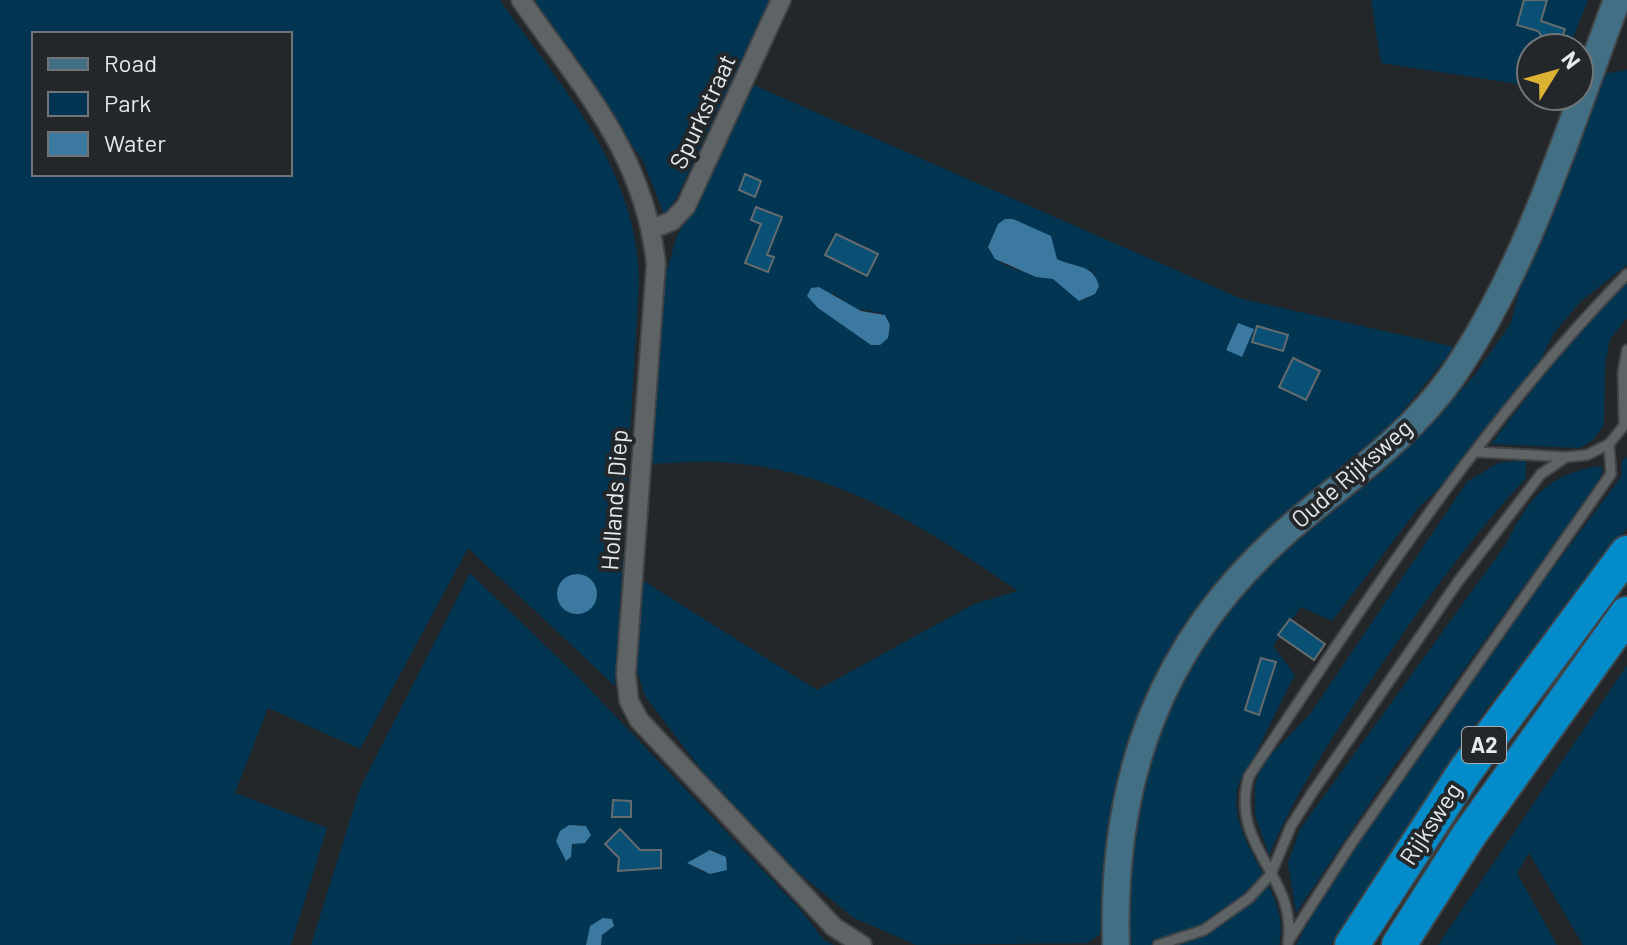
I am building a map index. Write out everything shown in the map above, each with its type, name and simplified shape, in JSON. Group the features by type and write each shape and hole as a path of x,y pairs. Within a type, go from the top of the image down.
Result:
{"highway":[{"name":"Rijksweg","path":"1352,945 1466,770 1627,553"},
{"name":"Rijksweg","path":"1399,945 1430,893 1627,614"},
{"name":"A2","path":"1411,945 1430,893"}],"street":[{"name":"Hollands Diep","path":"521,0 622,145 639,182 652,229 656,264 626,674 629,701 639,720 834,927 862,945"},
{"name":"Spurkstraat","path":"652,229 672,221 686,206 781,0"},
{"name":"Oude Rijksweg","path":"1116,945 1115,899 1122,821 1137,758 1167,682 1205,620 1241,575 1299,520 1394,444 1452,375 1513,272 1617,0"}],"lane":[{"name":"A2","path":"1627,274 1580,323 1478,452 1358,616 1249,776 1243,798 1244,818 1289,917 1288,943 1351,844 1611,474 1609,444 1626,422 1623,372 1627,350"},
{"path":"1478,452 1566,457 1587,455 1609,444"},
{"path":"1158,945 1204,930 1249,898 1271,874 1291,826 1368,708 1496,530 1541,474 1566,457"}],"green space":[{"path":"0,0 500,0 571,98 611,166 626,203 635,241 639,283 615,686 468,548 360,749 268,708 235,793 327,828 291,945 0,945","holes":["558,589 583,614 571,614 558,601"]},
{"path":"530,0 770,0 675,201 664,214 643,161"},
{"path":"1371,0 1588,0 1575,32 1515,32 1515,84 1381,63"},
{"path":"1627,70 1627,265 1581,301 1554,333 1540,361 1450,478 1420,506 1332,621 1301,607 1273,646 1295,675 1240,780 1236,801 1239,822 1276,903 1280,924 1279,945 1127,945 1129,847 1155,738 1180,682 1235,601 1273,560 1387,468 1474,376 1511,323 1526,264 1582,112 1595,112 1596,75"},
{"path":"751,84 1242,299 1455,347 1395,421 1187,633 1107,884 1100,934 1087,943 916,945 854,918 795,870 703,772 645,696 637,671 642,580 817,690 974,604 1018,591 913,523 839,488 760,466 709,462 649,464 666,274 676,238","holes":["998,224 1059,261 1090,270 1094,274 1095,294 1082,301 1054,280 1014,269 998,260 988,247","833,293 854,308 881,313 889,320 866,341 818,308"]},
{"path":"1627,280 1627,318 1610,339 1605,364 1604,425 1594,439 1580,448 1491,444 1569,342"},
{"path":"1627,457 1627,528 1487,708 1331,945 1296,945 1316,907 1452,702 1621,477 1622,460"},
{"path":"1526,460 1526,478 1434,590 1336,732 1293,804 1269,855 1255,815 1255,784 1262,764 1310,714 1467,482 1498,463"},
{"path":"1602,466 1601,476 1593,490 1393,768 1296,913 1288,863 1300,829 1506,544 1523,513 1554,481 1584,469"},
{"path":"470,573 580,679 799,908 823,939 834,945 601,945 602,935 613,927 610,918 590,926 586,945 311,945 360,788","holes":["569,825 583,825 587,841 576,842 571,847 556,841 560,831","714,850 728,861 703,872 688,863"]},
{"path":"1627,665 1627,945 1583,945 1529,853 1517,873 1557,945 1438,945"}],"water":[{"path":"1005,219 1013,219 1051,236 1057,259 1092,273 1099,286 1095,294 1079,301 1053,279 1036,277 995,259 988,247 998,224"},
{"path":"819,287 861,311 885,315 890,325 888,338 880,345 871,345 818,308 807,296 811,288"},
{"path":"1238,323 1254,329 1242,357 1226,350"},
{"path":"577,574 591,580 597,594 591,608 577,614 563,608 557,594 563,580"},
{"path":"569,825 586,826 591,835 585,843 572,844 571,857 566,861 556,841 560,831"},
{"path":"710,850 726,857 727,870 710,874 687,863"},
{"path":"603,918 612,919 614,926 602,935 601,945 586,945 590,926"}],"building":[{"path":"1524,0 1547,0 1541,21 1565,29 1564,32 1539,32 1517,25"},
{"path":"745,174 761,181 755,197 739,190"},
{"path":"756,207 782,217 767,255 774,257 768,272 745,263 761,224 751,220"},
{"path":"836,234 878,254 867,276 825,255"},
{"path":"1257,326 1288,335 1283,351 1252,342"},
{"path":"1293,358 1320,371 1306,400 1279,387"},
{"path":"1290,619 1325,644 1314,660 1278,635"},
{"path":"1261,658 1276,662 1259,715 1245,710"},
{"path":"613,800 631,801 631,817 612,817"},
{"path":"620,829 640,850 661,850 661,868 618,871 619,858 605,844"}]}
